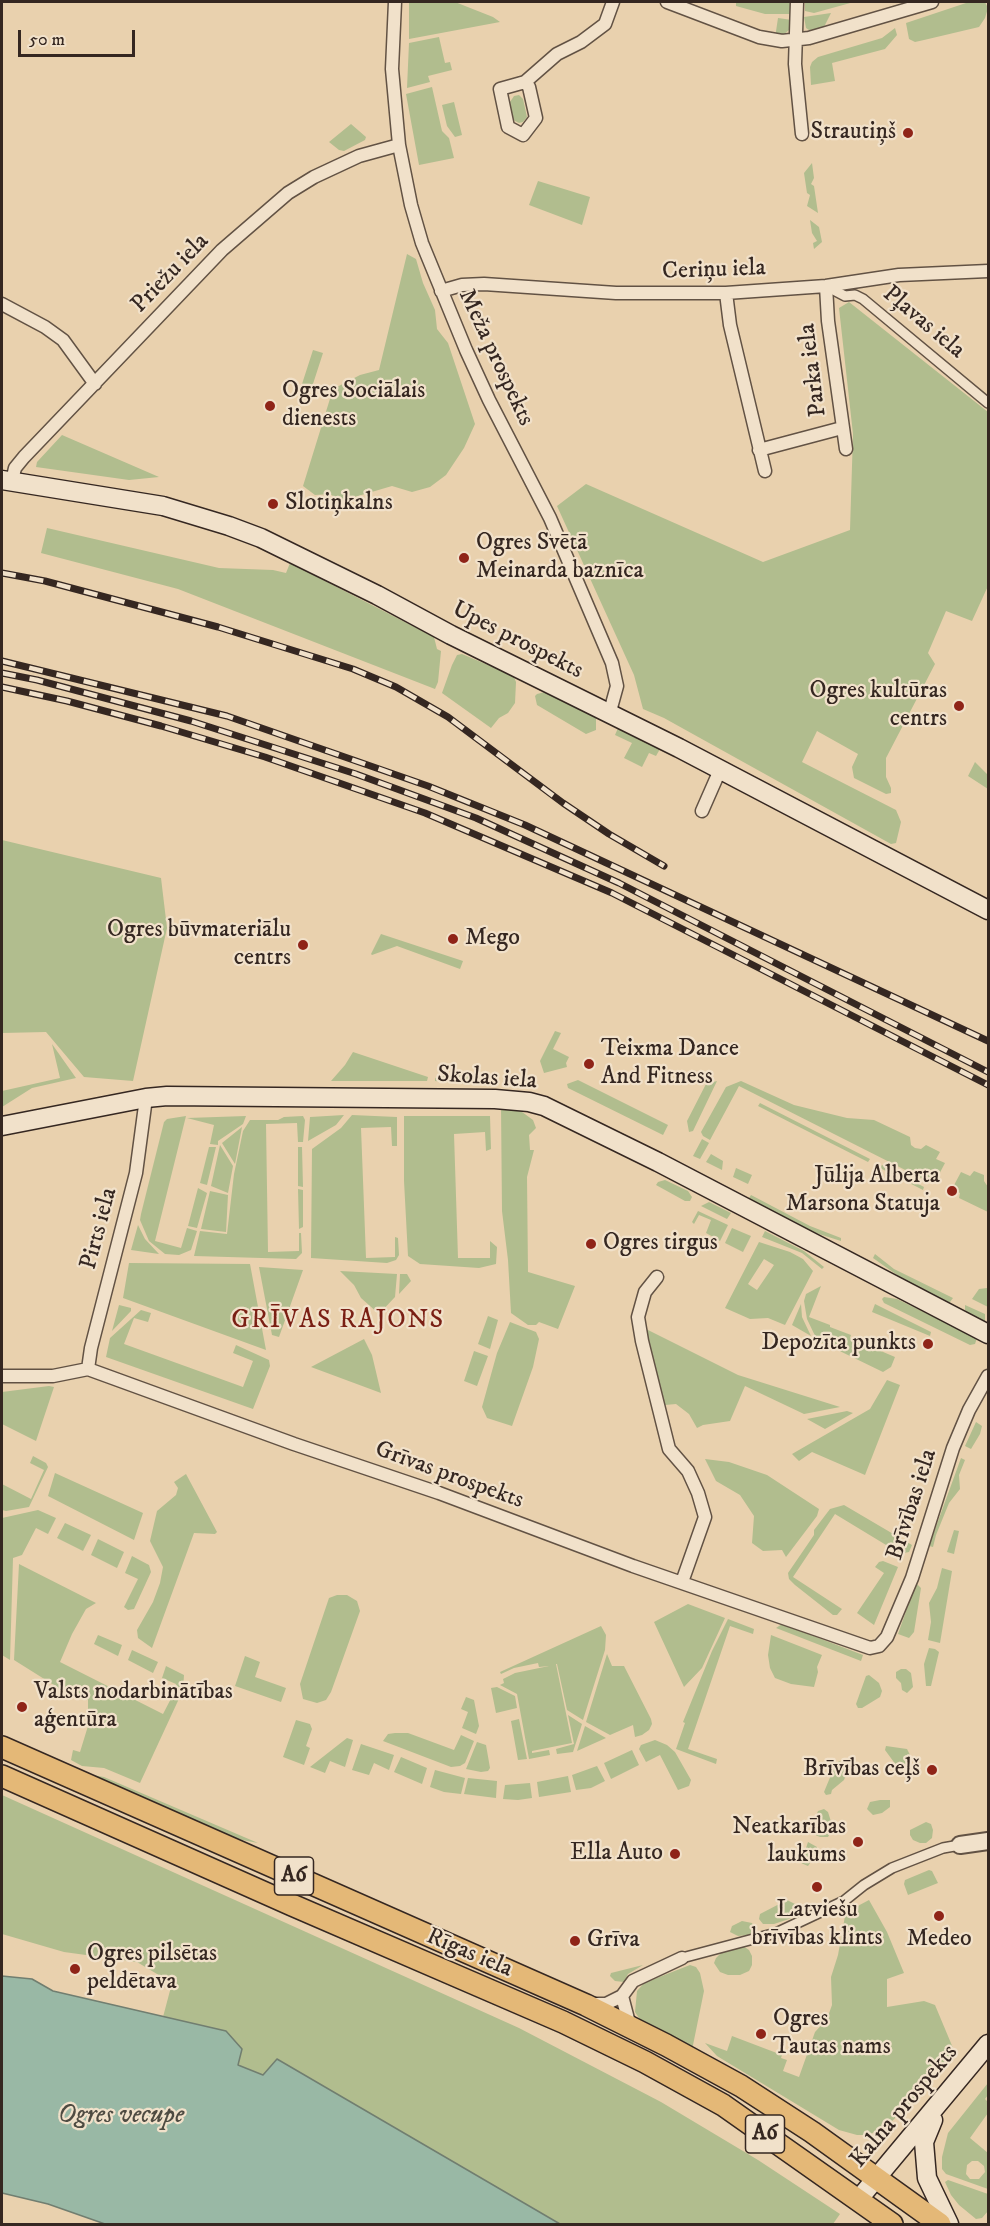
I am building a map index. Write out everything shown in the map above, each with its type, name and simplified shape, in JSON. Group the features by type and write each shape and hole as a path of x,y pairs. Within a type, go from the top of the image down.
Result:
{"highway":[{"name":"Rīgas iela","path":"2,1747 585,2004 741,2086 877,2178 940,2224"},
{"name":"Rīgas iela","path":"2,1776 563,2022 645,2062 723,2105 892,2224"},
{"path":"292,1905 303,1880"}],"main road":[{"name":"Upes prospekts","path":"7,480 163,506 261,538 720,770 988,910"},
{"name":"Skolas iela","path":"2,1126 167,1096 495,1099 544,1106 740,1204 988,1334"},
{"name":"Kalna prospekts","path":"858,2200 988,2044"},
{"path":"942,2100 924,2142 923,2156 927,2178 949,2224"}],"street":[{"name":"Meža prospekts","path":"395,2 392,69 399,145 411,205 422,243 489,400 550,518 612,663 617,686 609,715"},
{"path":"525,82 557,54 580,42 605,24 613,2"},
{"path":"667,2 759,38 782,41 809,38 932,2"},
{"path":"796,2 795,68 802,135"},
{"name":"Priežu iela","path":"7,480 24,457 222,250 288,193 314,177 359,156 399,145"},
{"name":"Ceriņu iela","path":"441,291 462,285 484,284 616,293 726,293 826,286 899,275 988,271"},
{"name":"Pļavas iela","path":"826,286 845,296 855,295 863,299 988,403"},
{"name":"Parka iela","path":"826,286 846,449"},
{"path":"726,293 730,325 765,471"},
{"path":"2,304 45,327 63,340 95,384"},
{"path":"759,450 842,429"},
{"path":"702,811 720,770"},
{"name":"Pirts iela","path":"88,1369 99,1316 136,1173 146,1098"},
{"path":"657,1277 645,1292 638,1317 642,1341 669,1449 688,1471 705,1516 682,1582"},
{"path":"2,1376 53,1376 88,1369"},
{"name":"Grīvas prospekts","path":"88,1369 870,1648 879,1646"},
{"name":"Brīvības iela","path":"879,1646 887,1637 912,1578 946,1469 969,1410 988,1377"},
{"path":"585,2004 606,2004 622,1996 633,1981 682,1958 776,1933 844,1901 864,1885 892,1868 944,1848 988,1841"},
{"path":"622,1996 628,2019 636,2031"}],"shaded area":[{"path":"409,2 455,2 500,22 409,39"},
{"path":"736,2 790,2 791,14 765,14 736,6"},
{"path":"805,2 854,2 814,13 805,11"},
{"path":"969,2 985,2 988,8 979,27 915,42 909,39 906,23"},
{"path":"831,13 821,33 815,34 806,28 804,17"},
{"path":"778,18 792,20 790,29 781,37 775,38"},
{"path":"895,28 897,35 885,49 832,63 835,81 811,85 810,67 818,57 882,38"},
{"path":"439,37 445,63 450,62 452,70 428,76 430,82 407,88 409,43"},
{"path":"432,87 442,131 449,138 454,158 419,165 406,94"},
{"path":"519,95 523,99 527,117 519,123 512,118 510,102 514,96"},
{"path":"454,102 462,135 455,137 447,126 442,105"},
{"path":"351,124 366,137 365,140 344,151 339,150 329,142"},
{"path":"812,163 814,178 811,184 814,186 818,213 807,206 810,195 807,193 804,173"},
{"path":"538,181 590,197 582,225 529,205"},
{"path":"810,220 819,227 822,242 814,249 813,243 817,241 812,233"},
{"path":"407,254 416,259 423,283 435,310 437,329 448,343 475,424 464,448 446,475 430,487 412,492 392,486 341,501 330,494 315,495 303,486 333,389 360,375 379,370"},
{"path":"849,302 988,412 988,586 972,621 946,611 928,653 935,664 886,758 886,777 891,793 886,794 854,778 852,767 858,754 817,731 802,762 896,810 901,822 896,843 891,844 664,718 643,709 634,675 557,506 586,484 763,562 850,530 853,434 839,308"},
{"path":"313,350 323,353 312,387 302,384"},
{"path":"62,435 159,477 129,480 36,467 37,462"},
{"path":"47,528 219,568 273,570 286,573 290,563 434,637 437,649 441,651 438,682 435,689 178,589 41,553"},
{"path":"462,654 507,673 514,677 516,682 515,703 508,713 499,718 491,728 442,693 457,655"},
{"path":"545,692 596,717 596,730 586,734 537,705 535,696"},
{"path":"618,728 660,749 656,756 649,753 642,767 624,758 632,743 615,735"},
{"path":"975,762 988,775 988,789 968,776"},
{"path":"2,840 161,878 167,928 133,1081 84,1077 46,1032 2,1033"},
{"path":"381,934 463,961 460,969 397,946 372,955"},
{"path":"555,1031 561,1033 553,1049 569,1057 567,1067 544,1073 540,1061"},
{"path":"52,1044 76,1078 32,1088 2,1107 2,1091 60,1078"},
{"path":"353,1052 428,1077 427,1081 331,1081"},
{"path":"447,1074 483,1076 481,1081 466,1084 435,1081 435,1078"},
{"path":"578,1080 668,1125 663,1135 568,1088 567,1084"},
{"path":"717,1081 693,1131 689,1132 687,1121 706,1084"},
{"path":"741,1081 794,1105 847,1118 874,1120 910,1137 911,1145 915,1148 921,1149 926,1145 940,1152 936,1159 945,1163 936,1180 929,1177 927,1181 739,1086 710,1140 703,1136 701,1132 726,1087"},
{"path":"760,1103 870,1159 868,1162 758,1106"},
{"path":"501,1106 518,1109 533,1120 536,1128 529,1135 530,1150 534,1150 527,1177 528,1272 575,1286 558,1329 539,1322 536,1325 528,1325 511,1313 502,1211"},
{"path":"344,1115 336,1125 308,1141 310,1117"},
{"path":"352,1115 397,1117 397,1146 392,1146 391,1127 361,1128 366,1258 395,1257 395,1237 398,1238 399,1255 396,1260 387,1263 311,1258 312,1149 341,1128"},
{"path":"186,1116 155,1241 181,1248 187,1228 197,1231 191,1250 179,1255 165,1254 149,1241 140,1220 164,1122 167,1119"},
{"path":"246,1116 243,1124 218,1141 218,1145 210,1144 214,1125 187,1118"},
{"path":"303,1116 305,1120 303,1142 298,1142 297,1123 266,1124 268,1252 299,1251 299,1233 301,1233 302,1253 296,1259 194,1256 200,1231 227,1234 234,1174 243,1131 250,1120 278,1120 284,1117"},
{"path":"404,1116 490,1116 491,1149 486,1151 485,1132 454,1134 458,1258 490,1258 490,1241 497,1247 496,1264 479,1268 420,1264 408,1256 404,1181"},
{"path":"242,1127 235,1164 222,1143"},
{"path":"702,1139 709,1143 700,1159 693,1156"},
{"path":"220,1145 233,1166 228,1193 211,1186"},
{"path":"209,1147 216,1147 207,1185 200,1183"},
{"path":"298,1147 302,1147 303,1187 298,1186"},
{"path":"711,1154 723,1161 722,1170 706,1162"},
{"path":"882,1165 924,1187 923,1190 880,1168"},
{"path":"736,1168 752,1175 748,1184 733,1177"},
{"path":"974,1171 984,1175 984,1181 988,1187 988,1212 959,1198 960,1193 952,1189 961,1172 970,1176"},
{"path":"665,1180 688,1191 692,1197 690,1201 685,1201 656,1185"},
{"path":"198,1188 207,1193 197,1228 188,1226"},
{"path":"298,1189 303,1190 303,1227 299,1229"},
{"path":"210,1191 228,1195 226,1232 201,1229"},
{"path":"751,1195 810,1226 841,1238 841,1241 800,1228 747,1201"},
{"path":"709,1202 731,1213 727,1219 701,1206"},
{"path":"698,1211 728,1225 720,1241 706,1233 711,1220 699,1215 694,1224 692,1222"},
{"path":"138,1225 145,1239 159,1254 131,1250"},
{"path":"732,1228 751,1236 743,1252 725,1243"},
{"path":"765,1231 804,1251 824,1267 822,1269 802,1253 762,1237"},
{"path":"759,1242 790,1252 803,1259 813,1271 785,1325 768,1318 750,1319 725,1308","holes":["764,1259 774,1265 757,1290 748,1284"]},
{"path":"875,1254 894,1269 953,1298 950,1302 945,1303 914,1287 873,1258"},
{"path":"129,1263 250,1264 266,1350 123,1298"},
{"path":"259,1267 303,1270 279,1337 272,1335"},
{"path":"340,1271 397,1274 395,1297 379,1314 361,1298 354,1285"},
{"path":"400,1274 407,1274 411,1281 399,1294"},
{"path":"821,1286 809,1317 895,1357 891,1367 883,1372 817,1340 807,1319 804,1301 806,1294"},
{"path":"987,1288 988,1307 972,1299 979,1289"},
{"path":"884,1297 897,1299 977,1338 975,1344 970,1345 884,1303 882,1299"},
{"path":"801,1304 802,1317 811,1336 792,1325"},
{"path":"875,1304 931,1332 930,1336 872,1312"},
{"path":"119,1305 131,1308 131,1311 112,1331"},
{"path":"965,1305 985,1314 985,1324 969,1315 965,1310"},
{"path":"141,1310 151,1313 148,1322 134,1318 124,1344 243,1387 253,1361 233,1353 236,1345 269,1360 270,1366 253,1409 106,1357 110,1338"},
{"path":"488,1316 498,1320 490,1349 478,1344"},
{"path":"510,1322 536,1332 539,1339 533,1367 512,1426 487,1418 482,1407 497,1353"},
{"path":"646,1329 738,1375 840,1407 804,1414 745,1386 730,1421 697,1428 689,1414 676,1404 665,1405"},
{"path":"364,1339 372,1355 381,1393 311,1367"},
{"path":"474,1351 488,1356 477,1386 464,1381"},
{"path":"887,1380 900,1385 865,1475 812,1452 799,1461 792,1454 870,1409"},
{"path":"54,1387 36,1441 2,1424 2,1392"},
{"path":"847,1411 853,1413 825,1429 807,1419"},
{"path":"976,1422 982,1426 971,1449 965,1446"},
{"path":"33,1456 46,1463 48,1467 29,1507 2,1510 2,1484 31,1499 44,1470 30,1463"},
{"path":"961,1458 965,1460 959,1475 960,1489 949,1503 933,1547 929,1546"},
{"path":"705,1459 729,1462 767,1475 819,1509 817,1516 786,1557 782,1550 763,1551 752,1543 754,1516 740,1495 716,1481"},
{"path":"55,1473 143,1513 134,1540 48,1496"},
{"path":"186,1474 217,1532 215,1534 194,1533 152,1648 138,1638 137,1630 153,1602 163,1567 150,1541 157,1511 176,1495 178,1488 174,1482"},
{"path":"844,1505 912,1545 909,1552 896,1551 835,1514 793,1577 842,1609 837,1615 833,1615 795,1585 789,1579 788,1573 814,1535 814,1530 830,1509"},
{"path":"38,1510 56,1518 48,1534 36,1528 22,1555 13,1558 10,1660 2,1655 2,1518"},
{"path":"65,1523 91,1535 83,1551 57,1538"},
{"path":"954,1530 959,1531 954,1554 947,1552"},
{"path":"98,1539 124,1552 117,1568 91,1555"},
{"path":"132,1556 149,1565 151,1572 134,1609 128,1610 124,1607 138,1579 125,1573"},
{"path":"883,1561 898,1567 874,1625 857,1613 884,1573 875,1567"},
{"path":"19,1564 96,1603 86,1609 60,1662 163,1714 177,1687 176,1684 162,1678 166,1666 184,1675 183,1690 140,1783 104,1768 82,1766 71,1760 73,1750 80,1752 88,1726 88,1700 57,1687 14,1660"},
{"path":"942,1568 952,1571 940,1643 928,1640 931,1622 929,1603 937,1588"},
{"path":"916,1583 921,1588 914,1632 909,1638 898,1634"},
{"path":"347,1595 357,1601 360,1611 331,1692 326,1700 317,1703 303,1699 300,1684 329,1598"},
{"path":"688,1604 725,1618 702,1668 684,1687 654,1622"},
{"path":"728,1619 754,1629 753,1634 730,1626 688,1749 717,1759 716,1764 676,1749 685,1723 683,1722 712,1651"},
{"path":"782,1624 863,1655 861,1661 776,1628"},
{"path":"601,1626 606,1635 605,1650 583,1720 567,1710 556,1664 572,1743 532,1751 532,1753 549,1750 550,1755 529,1759 517,1694 500,1685 504,1683 503,1679 515,1673 549,1666 539,1667 538,1663 514,1668 501,1674 500,1672"},
{"path":"98,1635 122,1645 118,1656 94,1644"},
{"path":"771,1635 822,1655 817,1667 814,1687 791,1684 775,1678 770,1668 768,1655"},
{"path":"929,1648 939,1652 931,1686 926,1686 924,1664"},
{"path":"132,1650 158,1662 153,1673 128,1660"},
{"path":"607,1654 612,1666 624,1666 651,1719 652,1724 649,1730 642,1735 635,1737 633,1725 610,1735 586,1722"},
{"path":"245,1656 260,1662 255,1677 286,1688 281,1702 235,1686"},
{"path":"906,1669 911,1673 913,1687 907,1693 902,1690 901,1683 896,1678 896,1672"},
{"path":"869,1675 879,1683 882,1691 880,1697 858,1708 856,1704 866,1676"},
{"path":"497,1687 515,1696 517,1708 496,1713 491,1688"},
{"path":"466,1697 474,1700 479,1726 476,1734 462,1728 468,1712 461,1709"},
{"path":"568,1715 582,1724 573,1752 557,1754 556,1749 574,1744"},
{"path":"519,1719 527,1759 518,1760 511,1721"},
{"path":"296,1720 310,1724 312,1729 306,1746 310,1748 304,1765 283,1757"},
{"path":"585,1726 606,1738 577,1751"},
{"path":"408,1733 454,1750 461,1735 474,1741 465,1763 451,1767 383,1741 388,1734"},
{"path":"347,1738 353,1740 345,1767 330,1761 325,1773 310,1767"},
{"path":"655,1740 667,1745 675,1752 691,1780 689,1786 678,1790 660,1755 646,1762 639,1749 641,1745"},
{"path":"477,1742 486,1745 490,1768 488,1771 466,1769"},
{"path":"361,1744 394,1755 389,1770 374,1763 369,1775 352,1770"},
{"path":"886,1746 907,1749 911,1757 909,1762 903,1766 896,1765 885,1750"},
{"path":"632,1750 639,1765 611,1779 604,1763"},
{"path":"401,1757 427,1768 422,1784 394,1772"},
{"path":"840,1761 847,1773 844,1780 832,1790 831,1794 826,1795 824,1792 836,1763"},
{"path":"597,1766 605,1781 591,1788 576,1790 572,1775"},
{"path":"435,1770 465,1778 461,1794 430,1787"},
{"path":"81,1773 104,1777 258,1843 232,1838"},
{"path":"568,1776 571,1792 539,1797 537,1782"},
{"path":"468,1778 497,1781 496,1798 464,1794"},
{"path":"530,1783 532,1798 503,1799 505,1785"},
{"path":"2,1795 519,2028 661,2102 758,2160 840,2214 833,2224 560,2224 277,2059 263,2075 238,2065 226,2031 163,2017 172,1983 137,1962 64,1952 2,1934"},
{"path":"890,1800 890,1807 882,1813 873,1815 867,1809 870,1802"},
{"path":"824,1809 828,1812 833,1828 828,1837 820,1837 813,1834 811,1830 818,1811"},
{"path":"926,1822 931,1824 932,1838 926,1843 913,1840 910,1830"},
{"path":"808,1842 817,1847 808,1866 801,1863"},
{"path":"929,1870 932,1871 938,1883 908,1895 905,1880"},
{"path":"787,1900 795,1904 799,1910 795,1917 774,1924 763,1924 759,1919 760,1914"},
{"path":"869,1900 887,1932 904,1973 887,1979 887,2007 924,2001 935,2005 953,2048 952,2054 911,2103 890,2123 869,2135 857,2135 839,2130 717,2056 705,2043 727,2051 732,2036 782,2055 781,2058 787,2060 783,2071 799,2077 815,2032 827,2019 832,2005 831,1977 838,1955 845,1916"},
{"path":"742,1921 752,1923 755,1931 748,1935 738,1936 730,1932 732,1926"},
{"path":"743,1946 752,1956 749,1971 740,1975 720,1972 714,1963 716,1958 721,1953"},
{"path":"643,1965 628,1974 624,1982 615,1981 610,1976 611,1973"},
{"path":"690,1965 696,1967 700,1973 704,1991 692,2050 641,2021 635,2012 637,1991 644,1983"},
{"path":"988,2083 988,2095 985,2099 988,2102 988,2113 970,2138 988,2153 988,2189 946,2174 942,2169 942,2157 948,2133","holes":["972,2161 978,2161 984,2166 985,2172 979,2179 970,2179 966,2174 967,2165"]},
{"path":"948,2180 988,2194 988,2211 982,2218 976,2219 959,2205 945,2182"}],"water":[{"name":"Ogres vecupe","path":"2,1976 32,1979 53,1991 226,2031 242,2049 238,2065 263,2075 277,2059 560,2224 105,2224 48,2204 2,2193"}],"railway":[{"path":"2,573 45,581 218,627 353,669 396,687 448,717 563,803 609,834 664,866"},
{"path":"2,661 227,716 428,786 525,825 988,1041"},
{"path":"2,673 37,680 191,721 356,774 476,818 619,883 988,1072"},
{"path":"2,687 67,701 161,726 265,757 425,813 612,893 988,1085"}],"place":[{"name":"Strautiņš","path":"908,133"},
{"name":"Ogres Sociālais dienests","path":"270,406"},
{"name":"Slotiņkalns","path":"273,504"},
{"name":"Ogres Svētā Meinarda baznīca","path":"464,558"},
{"name":"Ogres kultūras centrs","path":"959,706"},
{"name":"Mego","path":"453,939"},
{"name":"Ogres būvmateriālu centrs","path":"303,945"},
{"name":"Teixma Dance And Fitness","path":"589,1064"},
{"name":"Jūlija Alberta Marsona Statuja","path":"952,1191"},
{"name":"Ogres tirgus","path":"591,1244"},
{"name":"Depozīta punkts","path":"928,1344"},
{"name":"Valsts nodarbinātības aģentūra","path":"22,1707"},
{"name":"Brīvības ceļš","path":"932,1770"},
{"name":"Neatkarības laukums","path":"858,1842"},
{"name":"Ella Auto","path":"675,1854"},
{"name":"Latviešu brīvības klints","path":"817,1887"},
{"name":"Medeo","path":"939,1916"},
{"name":"Grīva","path":"575,1941"},
{"name":"Ogres pilsētas peldētava","path":"75,1969"},
{"name":"Ogres Tautas nams","path":"761,2034"}],"district":[{"name":"GRĪVAS RAJONS","path":"338,1322"}]}
